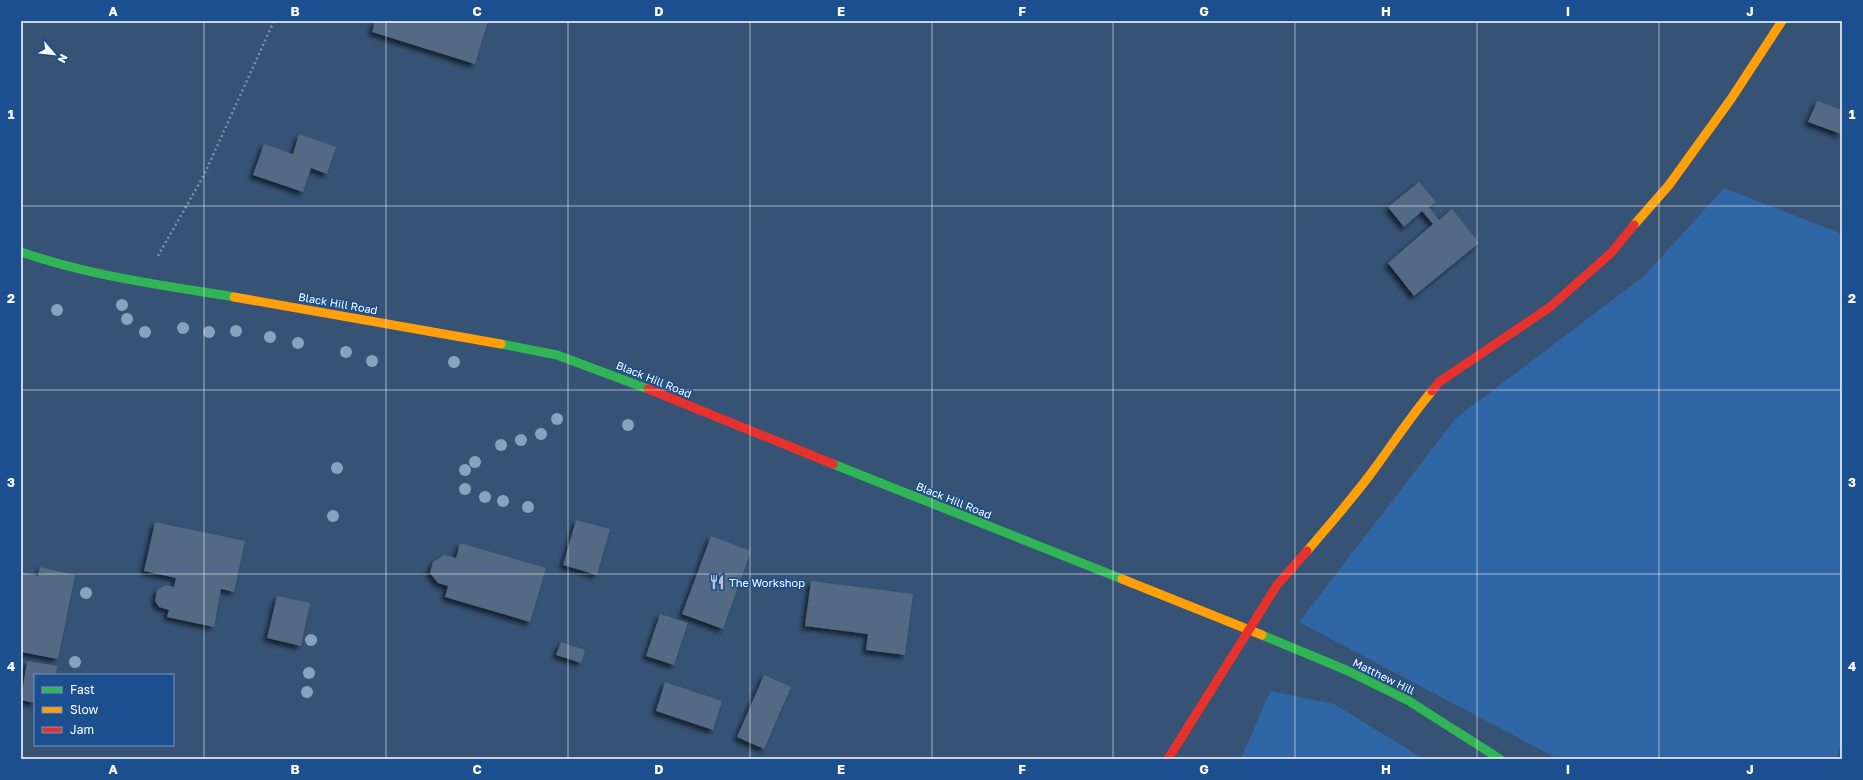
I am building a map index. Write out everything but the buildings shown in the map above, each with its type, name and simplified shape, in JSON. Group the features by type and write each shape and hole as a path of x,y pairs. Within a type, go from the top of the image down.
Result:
{"street":[{"path":"1168,759 1277,585 1341,512 1375,468 1407,421 1440,382 1550,307 1611,253 1669,185 1731,99 1777,31 1782,21"},
{"name":"Black Hill Road","path":"21,252 53,263 143,282 462,336 557,355 631,382 913,497 1249,629"},
{"name":"Matthew Hill","path":"1249,629 1346,670 1409,702 1500,759"}],"path":[{"path":"143,282 204,175 274,21"}],"shaded area":[{"path":"1724,188 1842,234 1842,742 1836,759 1558,759 1299,622 1456,418 1644,276"},
{"path":"1270,691 1334,704 1424,759 1241,759"}],"traffic: fast":[{"path":"21,252 100,274 234,297"},
{"path":"501,344 557,355 648,389"},
{"path":"833,464 1122,579"},
{"path":"1262,635 1346,670 1409,701 1500,759"}],"traffic: slow":[{"path":"1634,225 1669,185 1731,99 1782,21"},
{"path":"234,297 501,344"},
{"path":"1307,551 1359,489 1432,391"},
{"path":"1122,579 1262,635"}],"traffic: jam":[{"path":"1432,391 1439,382 1550,307 1611,253 1634,225"},
{"path":"648,389 833,464"},
{"path":"1168,759 1277,585 1307,551"}],"place":[{"name":"The Workshop","path":"717,582"}]}
